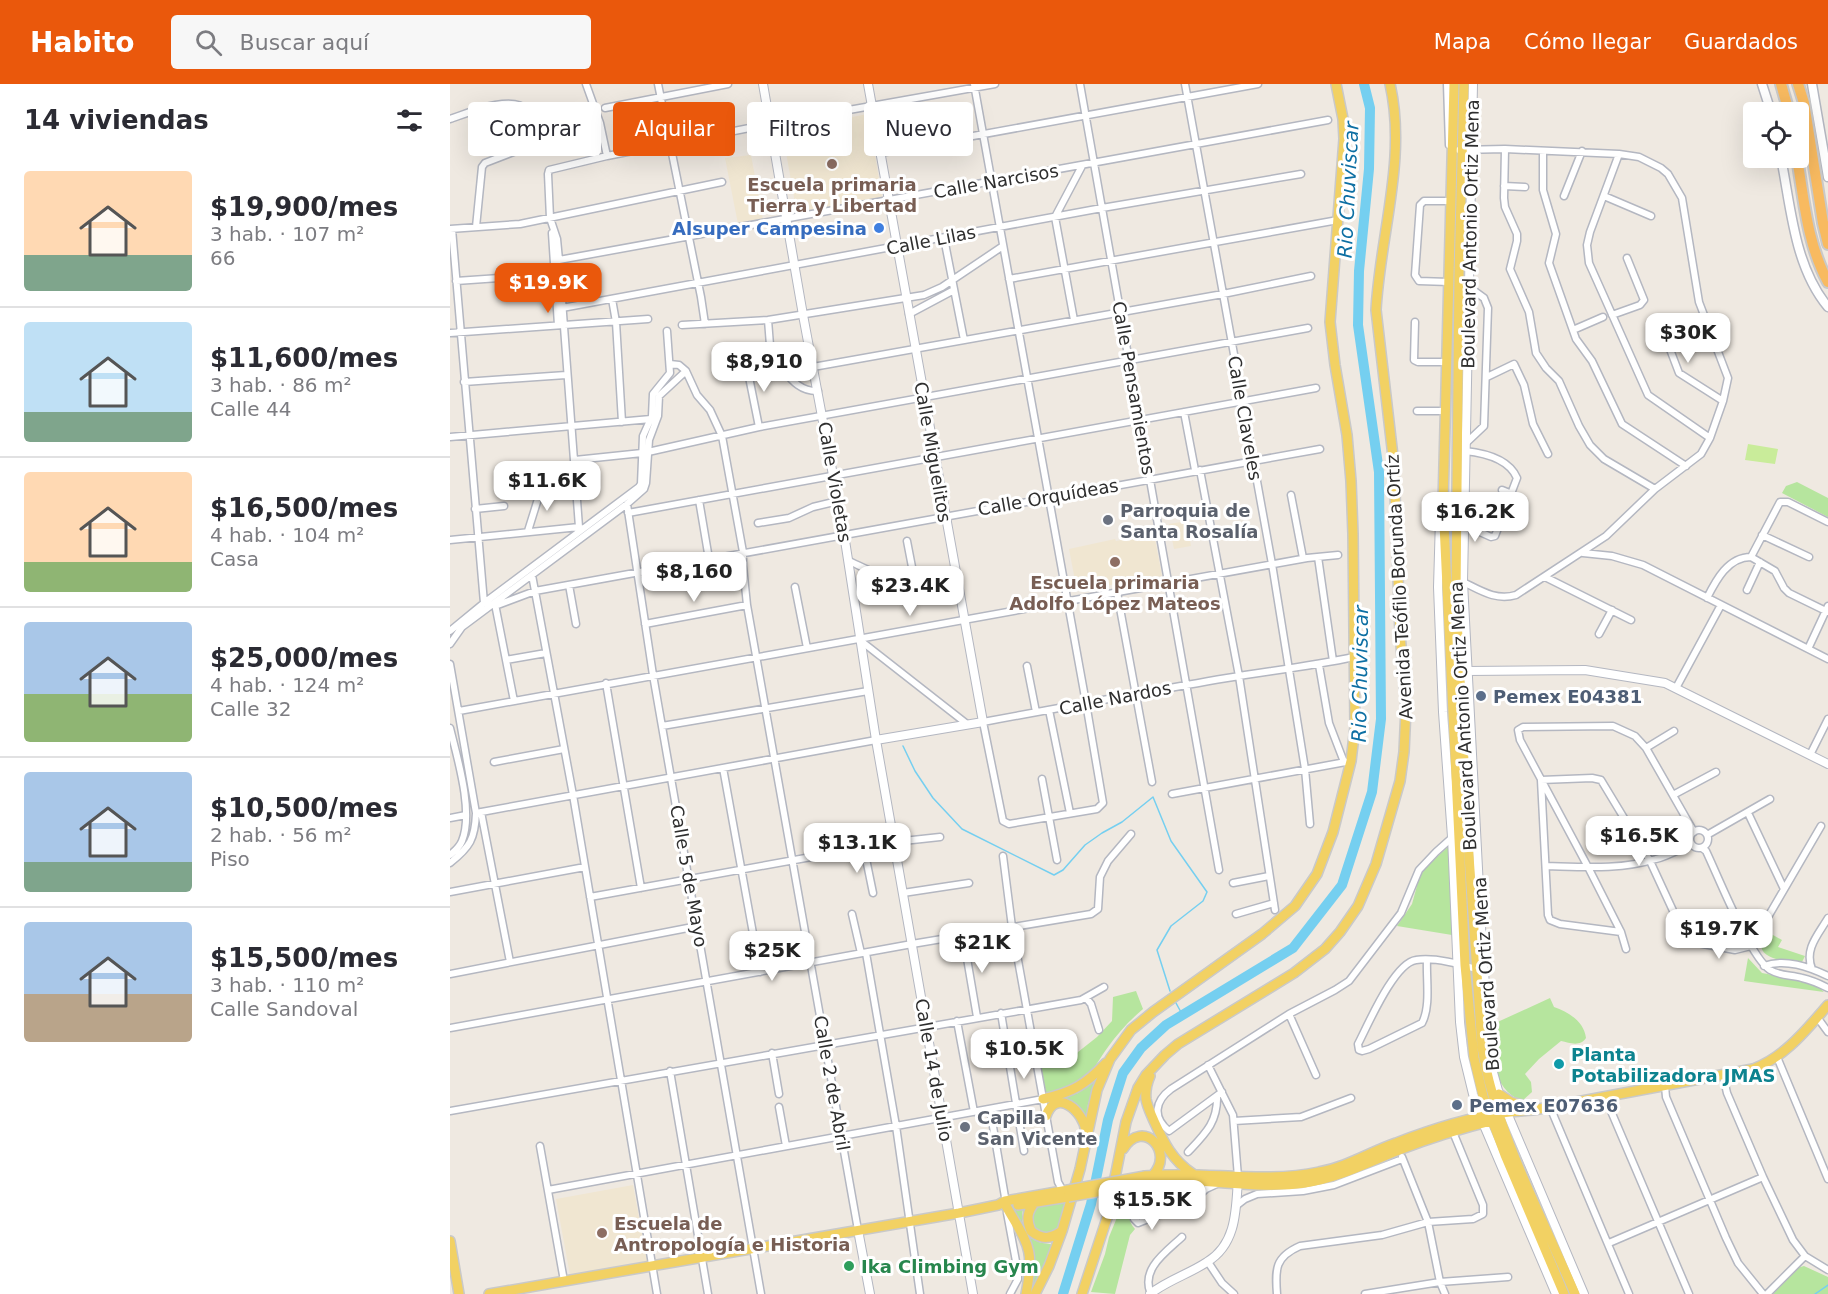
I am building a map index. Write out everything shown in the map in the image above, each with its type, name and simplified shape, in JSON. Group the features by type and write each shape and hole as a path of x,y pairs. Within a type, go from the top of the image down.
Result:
{"highway":[{"path":"1781,84 1786,102"},
{"path":"1798,84 1804,103 1822,223 1828,244"},
{"path":"1799,168 1810,237 1820,267 1828,282"}],"main road":[{"path":"1043,1099 1064,1094 1082,1085 1110,1059 1131,1030 1275,924 1295,906 1317,874 1325,854 1355,727 1350,472 1330,322 1344,139 1343,119 1336,84"},
{"name":"Avenida Teófilo Borunda Ortíz","path":"1082,1294 1107,1218 1126,1122 1138,1088 1156,1064 1178,1044 1310,962 1340,932 1358,906 1368,885 1400,781 1406,708 1400,633 1395,474 1376,310 1377,281 1395,163 1395,121 1390,84"},
{"name":"Boulevard Antonio Ortiz Mena","path":"1454,84 1442,573 1459,672 1482,1047 1497,1117 1575,1294"},
{"name":"Boulevard Antonio Ortiz Mena","path":"1464,84 1468,149 1459,274 1460,580 1455,835 1461,964 1474,1058 1564,1294"},
{"path":"1762,84 1768,102"},
{"path":"1812,84 1828,177"},
{"path":"1783,168 1800,249 1812,282 1828,307"},
{"path":"1399,1150 1497,1117 1753,1069 1777,1057 1828,1005"},
{"path":"1035,1294 1049,1266 1062,1231 1097,1089 1110,1059"},
{"path":"1156,1064 1146,1087 1146,1098 1172,1156 1190,1178"},
{"path":"1499,1094 1510,1102 1539,1109"},
{"path":"1046,1116 1051,1106 1058,1103 1072,1106 1082,1118 1086,1139"},
{"path":"1146,1178 1190,1178 1219,1183 1321,1172 1399,1150 1497,1117"},
{"path":"1120,1154 1134,1137 1142,1136 1151,1139 1156,1144 1162,1158 1161,1165 1146,1178"},
{"path":"489,1294 959,1213 1146,1178 1237,1181"},
{"path":"1107,1218 1120,1202 1139,1190 1190,1178"},
{"path":"1003,1204 1035,1202 1066,1193"},
{"path":"1035,1202 1027,1216 1031,1231 1042,1238 1050,1238 1062,1231"},
{"path":"1003,1204 1028,1245 1030,1255 1026,1294"},
{"path":"450,1241 459,1294"}],"street":[{"path":"586,84 600,123 607,156"},
{"path":"657,84 661,102"},
{"path":"605,108 728,84"},
{"name":"Calle Violetas","path":"763,84 766,102"},
{"name":"Calle Miguelitos","path":"868,84 871,102"},
{"path":"896,102 995,84"},
{"name":"Calle Pensamientos","path":"1080,84 1188,684 1219,870"},
{"name":"Calle Claveles","path":"1185,84 1272,564 1305,769 1310,824"},
{"path":"973,136 1258,84"},
{"path":"1447,84 1448,140 1452,150 1505,149 1619,154 1648,161 1668,174 1682,198 1696,288 1705,321 1728,378 1723,401 1710,438 1701,454 1655,489 1615,528 1582,553 1524,592 1508,597 1490,595 1442,573 1443,712 1455,835"},
{"name":"Boulevard Antonio Ortiz Mena","path":"1460,580 1464,525 1469,287 1468,149 1473,84"},
{"path":"974,86 1103,803 1097,808 1049,817"},
{"path":"450,119 494,105 507,104 528,111 538,138 534,144 485,163 482,167 476,227"},
{"name":"Calle Narcisos","path":"559,260 1328,120"},
{"path":"1505,149 1503,186 1505,207 1517,234 1510,269 1529,312 1536,353 1559,381 1590,445 1604,459 1655,489"},
{"path":"1543,151 1543,190 1556,234 1550,263 1576,339 1592,361 1622,424 1686,466"},
{"path":"1564,196 1582,151"},
{"path":"1619,154 1590,232 1588,254 1594,275 1648,395 1710,438"},
{"path":"560,325 562,308 559,260 550,218 548,174 552,168 613,155"},
{"path":"671,156 705,324"},
{"name":"Calle Violetas","path":"776,156 849,561 876,740"},
{"name":"Calle Miguelitos","path":"881,156 944,516 1001,819 1005,824 1009,824 1049,817"},
{"path":"1074,320 1055,218 1082,165"},
{"name":"Calle Lilas","path":"562,308 1102,208 1301,174"},
{"path":"484,603 451,229 520,224 679,189 722,182"},
{"path":"1503,186 1525,187"},
{"path":"1604,196 1651,216"},
{"path":"1449,282 1419,281 1415,275 1420,205 1424,201 1451,201"},
{"path":"1009,279 1338,220"},
{"path":"553,227 554,274 581,528"},
{"path":"944,238 964,340"},
{"path":"682,325 768,320 933,292 1003,246"},
{"path":"1612,315 1640,305 1644,300 1627,258"},
{"path":"456,281 554,274"},
{"path":"813,367 1223,294 1311,276"},
{"path":"1464,525 1491,537 1495,536 1517,478 1512,468 1505,463 1465,448 1484,426 1487,377 1488,308 1484,298 1469,287"},
{"path":"909,314 954,290"},
{"path":"612,299 616,322 622,422"},
{"path":"1573,330 1604,317"},
{"path":"450,333 648,319"},
{"path":"768,320 771,358"},
{"path":"1415,322 1414,360 1447,362"},
{"path":"1660,322 1679,373 1723,401"},
{"path":"575,460 645,453 759,427 1232,343 1308,327"},
{"path":"450,631 484,603 532,575 646,486 643,436 651,419 653,394 669,377 667,331"},
{"path":"727,350 738,354 762,351 800,388 811,392 818,391"},
{"path":"746,362 759,427"},
{"path":"670,364 680,365 686,371 697,395 713,416 722,436 743,552"},
{"path":"1487,377 1514,364 1524,385 1533,424 1548,454"},
{"path":"645,453 658,416 659,396 686,371"},
{"path":"464,382 566,375"},
{"path":"628,513 1316,388"},
{"path":"1417,411 1446,411"},
{"path":"1184,412 1221,573 1275,906 1236,914"},
{"path":"450,437 572,428 651,419"},
{"name":"Calle Orquídeas","path":"495,604 535,591 1320,449"},
{"path":"528,531 542,486"},
{"path":"1502,490 1512,494"},
{"path":"1291,495 1303,558"},
{"path":"699,500 709,560"},
{"path":"758,523 789,518 813,507 838,501"},
{"path":"1751,557 1778,504 1782,501 1788,501 1828,522"},
{"path":"450,644 462,627 495,604 581,528 626,502"},
{"name":"Calle 5 de Mayo","path":"626,502 653,675 761,1294"},
{"path":"475,509 504,506"},
{"path":"450,540 528,531 581,528"},
{"path":"1762,535 1809,557"},
{"path":"849,561 886,576 900,579 907,577 912,567 907,541"},
{"name":"Calle 2 de Abril","path":"743,552 747,605 870,1294"},
{"path":"1582,553 1612,555 1628,559 1828,659"},
{"path":"459,711 1303,558 1338,555"},
{"path":"1318,556 1333,661"},
{"path":"1707,598 1728,565 1736,560 1751,557 1775,571 1789,593 1827,610 1808,649"},
{"path":"1747,590 1760,562"},
{"path":"532,575 573,795 657,1294"},
{"path":"1545,577 1631,620"},
{"path":"569,585 576,624"},
{"path":"795,587 807,648"},
{"path":"1118,592 1152,782"},
{"path":"495,604 514,701"},
{"path":"645,624 747,605"},
{"path":"1676,688 1721,605"},
{"path":"1599,634 1612,610"},
{"path":"861,639 967,724"},
{"path":"506,660 546,653"},
{"name":"Calle Nardos","path":"876,740 1188,684 1319,665 1354,657"},
{"path":"450,664 510,962"},
{"path":"1172,794 1347,762 1329,723 1319,665"},
{"path":"1027,666 1036,712"},
{"path":"1459,672 1585,670 1655,681 1676,688 1828,764"},
{"name":"Boulevard Ortiz Mena","path":"1459,672 1491,1065 1499,1094 1497,1117 1584,1294"},
{"path":"606,683 641,888"},
{"path":"662,726 868,691"},
{"path":"1049,710 1070,813"},
{"path":"1810,755 1828,719"},
{"path":"1626,949 1621,932 1520,740 1518,730 1523,727 1613,726 1635,736 1646,748 1694,832"},
{"path":"450,728 466,815 462,842 450,855"},
{"path":"1646,748 1674,731"},
{"path":"479,813 876,740"},
{"name":"Calle 14 de Julio","path":"876,740 973,1294"},
{"path":"494,762 564,749"},
{"path":"723,768 760,972"},
{"path":"1673,795 1716,772"},
{"path":"1541,780 1592,778 1601,780 1650,861 1687,941 1696,945 1736,950 1751,946 1821,826"},
{"path":"1042,779 1057,860"},
{"path":"1541,780 1550,920 1560,924 1621,932"},
{"path":"1707,836 1770,799"},
{"path":"450,863 462,853 472,839 479,813"},
{"path":"1748,813 1784,889"},
{"path":"450,818 466,815"},
{"path":"1220,1094 1172,1130 1167,1130 1160,1119 1158,1100 1171,1089 1289,1014 1349,981 1401,913 1419,870 1467,826"},
{"path":"1702,848 1708,841 1707,836 1700,830 1690,836 1691,844 1695,848 1702,848 1706,851 1751,946 1764,966 1780,974 1828,988"},
{"path":"450,1028 912,944 1091,914 1098,909 1098,885 1103,868 1131,834"},
{"path":"590,897 894,843 940,837"},
{"path":"1547,866 1632,865 1650,861 1691,844"},
{"path":"864,849 873,893"},
{"path":"1003,856 1012,927 1058,1182 1066,1193"},
{"path":"450,892 585,867"},
{"path":"1233,883 1269,876"},
{"path":"903,893 969,883"},
{"path":"852,914 863,953 880,1034 921,1294"},
{"path":"1812,969 1809,956 1812,944 1828,918"},
{"path":"450,974 698,926"},
{"path":"963,935 977,1017"},
{"path":"1427,960 1425,1017 1422,1023 1369,1049 1359,1050 1358,1044 1394,977 1411,961 1427,960 1461,964 1476,969"},
{"path":"1764,966 1782,962 1812,969 1828,976"},
{"path":"1796,977 1798,965"},
{"path":"450,1111 1086,998 1104,987"},
{"path":"1086,998 1091,1004 1099,1030"},
{"path":"1001,1013 1024,1151"},
{"path":"1289,1014 1316,1075"},
{"path":"1817,1017 1828,1032"},
{"path":"957,1021 974,1112"},
{"path":"771,1053 778,1094"},
{"path":"1777,1057 1828,1179"},
{"path":"1182,1237 1154,1265 1147,1282 1150,1294 1208,1262 1227,1244 1234,1223 1237,1181 1234,1121 1208,1065"},
{"path":"670,1071 708,1294"},
{"path":"1723,1075 1727,1093 1789,1232 1805,1256 1828,1270"},
{"path":"1665,1086 1666,1097 1738,1263 1765,1294 1805,1256"},
{"path":"1188,1152 1212,1125 1220,1094"},
{"path":"1605,1097 1689,1294"},
{"path":"1234,1121 1301,1117 1351,1098"},
{"path":"548,1190 1043,1099"},
{"path":"779,1107 786,1146"},
{"path":"1550,1107 1629,1294"},
{"path":"990,1109 1003,1204 1018,1272 1018,1278 1010,1294"},
{"path":"1497,1117 1556,1294"},
{"path":"1277,1294 1276,1268 1291,1250 1300,1246 1382,1235 1428,1222 1473,1219 1483,1214 1484,1210 1452,1132"},
{"path":"540,1146 564,1281"},
{"path":"1236,1206 1257,1194 1303,1191 1334,1185 1399,1150 1428,1222 1440,1282 1445,1294"},
{"path":"1609,1243 1763,1177"},
{"path":"1190,1178 1199,1196"},
{"path":"1140,1204 1134,1218 1138,1223 1191,1202 1219,1183"},
{"path":"1208,1262 1222,1283 1234,1294"},
{"path":"1365,1294 1440,1282 1508,1277"}],"shaded area":[{"name":"Escuela primaria Tierra y Libertad","path":"864,115 864,156 875,156 882,197 797,214 787,156 852,156 852,117"},
{"path":"751,156 763,220 738,224 725,158"},
{"path":"1187,521 1191,546 1174,549 1169,524"},
{"name":"Escuela primaria Adolfo López Mateos","path":"1154,534 1162,576 1077,591 1069,549 1115,539 1116,541"},
{"name":"Escuela de Antropología e Historia","path":"633,1185 647,1261 570,1275 556,1199"}],"green space":[{"path":"1748,444 1778,449 1775,464 1745,460"},
{"path":"1797,482 1828,498 1828,517 1782,493 1786,486"},
{"path":"1448,847 1452,935 1397,926 1412,904 1421,871"},
{"path":"1764,930 1782,940 1778,947 1805,956 1801,964 1776,959 1764,953 1761,940"},
{"path":"1748,958 1762,973 1813,982 1824,992 1744,981"},
{"path":"1136,991 1143,1009 1116,1037 1089,1073 1073,1085 1046,1093 1041,1066 1073,1056 1097,1037 1112,1021 1113,997"},
{"path":"1550,998 1554,1007 1579,1022 1586,1038 1578,1043 1561,1041 1539,1059 1525,1074 1531,1082 1532,1092 1522,1101 1504,1088 1499,1079 1494,1059 1491,1025"},
{"path":"1098,1078 1088,1104 1086,1121 1083,1113 1071,1102 1047,1103 1078,1093"},
{"path":"1138,1195 1130,1214 1130,1222 1135,1229 1130,1235 1115,1294 1091,1292 1120,1210"},
{"path":"1068,1202 1061,1224 1054,1231 1043,1234 1034,1228 1032,1219 1036,1209 1045,1204"},
{"path":"1024,1206 1022,1223 1026,1232 1039,1242 1053,1245 1030,1294 1033,1270 1013,1209"},
{"path":"1804,1266 1828,1277 1828,1294 1773,1294 1797,1268"}],"waterway":[{"name":"Rio Chuviscar","path":"1063,1294 1091,1204 1108,1120 1123,1073 1141,1048 1166,1025 1293,948 1342,885 1372,792 1381,719 1379,472 1358,325 1359,271 1369,169 1370,108 1364,84"},
{"path":"903,746 915,771 933,798 962,829 1054,875 1063,870 1085,845 1122,822 1153,797 1171,841 1207,892 1203,901 1171,926 1157,950 1170,991"},
{"path":"1176,1003 1182,1014"},
{"path":"1815,1294 1828,1285"}],"place":[{"name":"Escuela primaria Tierra y Libertad","path":"832,164"},
{"name":"Alsuper Campesina","path":"879,228"},
{"name":"Parroquia de Santa Rosalía","path":"1108,520"},
{"name":"Escuela primaria Adolfo López Mateos","path":"1115,562"},
{"name":"Pemex E04381","path":"1481,696"},
{"name":"Planta Potabilizadora JMAS","path":"1559,1064"},
{"name":"Pemex E07636","path":"1457,1105"},
{"name":"Capilla San Vicente","path":"965,1127"},
{"name":"Escuela de Antropología e Historia","path":"602,1233"},
{"name":"Ika Climbing Gym","path":"849,1266"}]}
